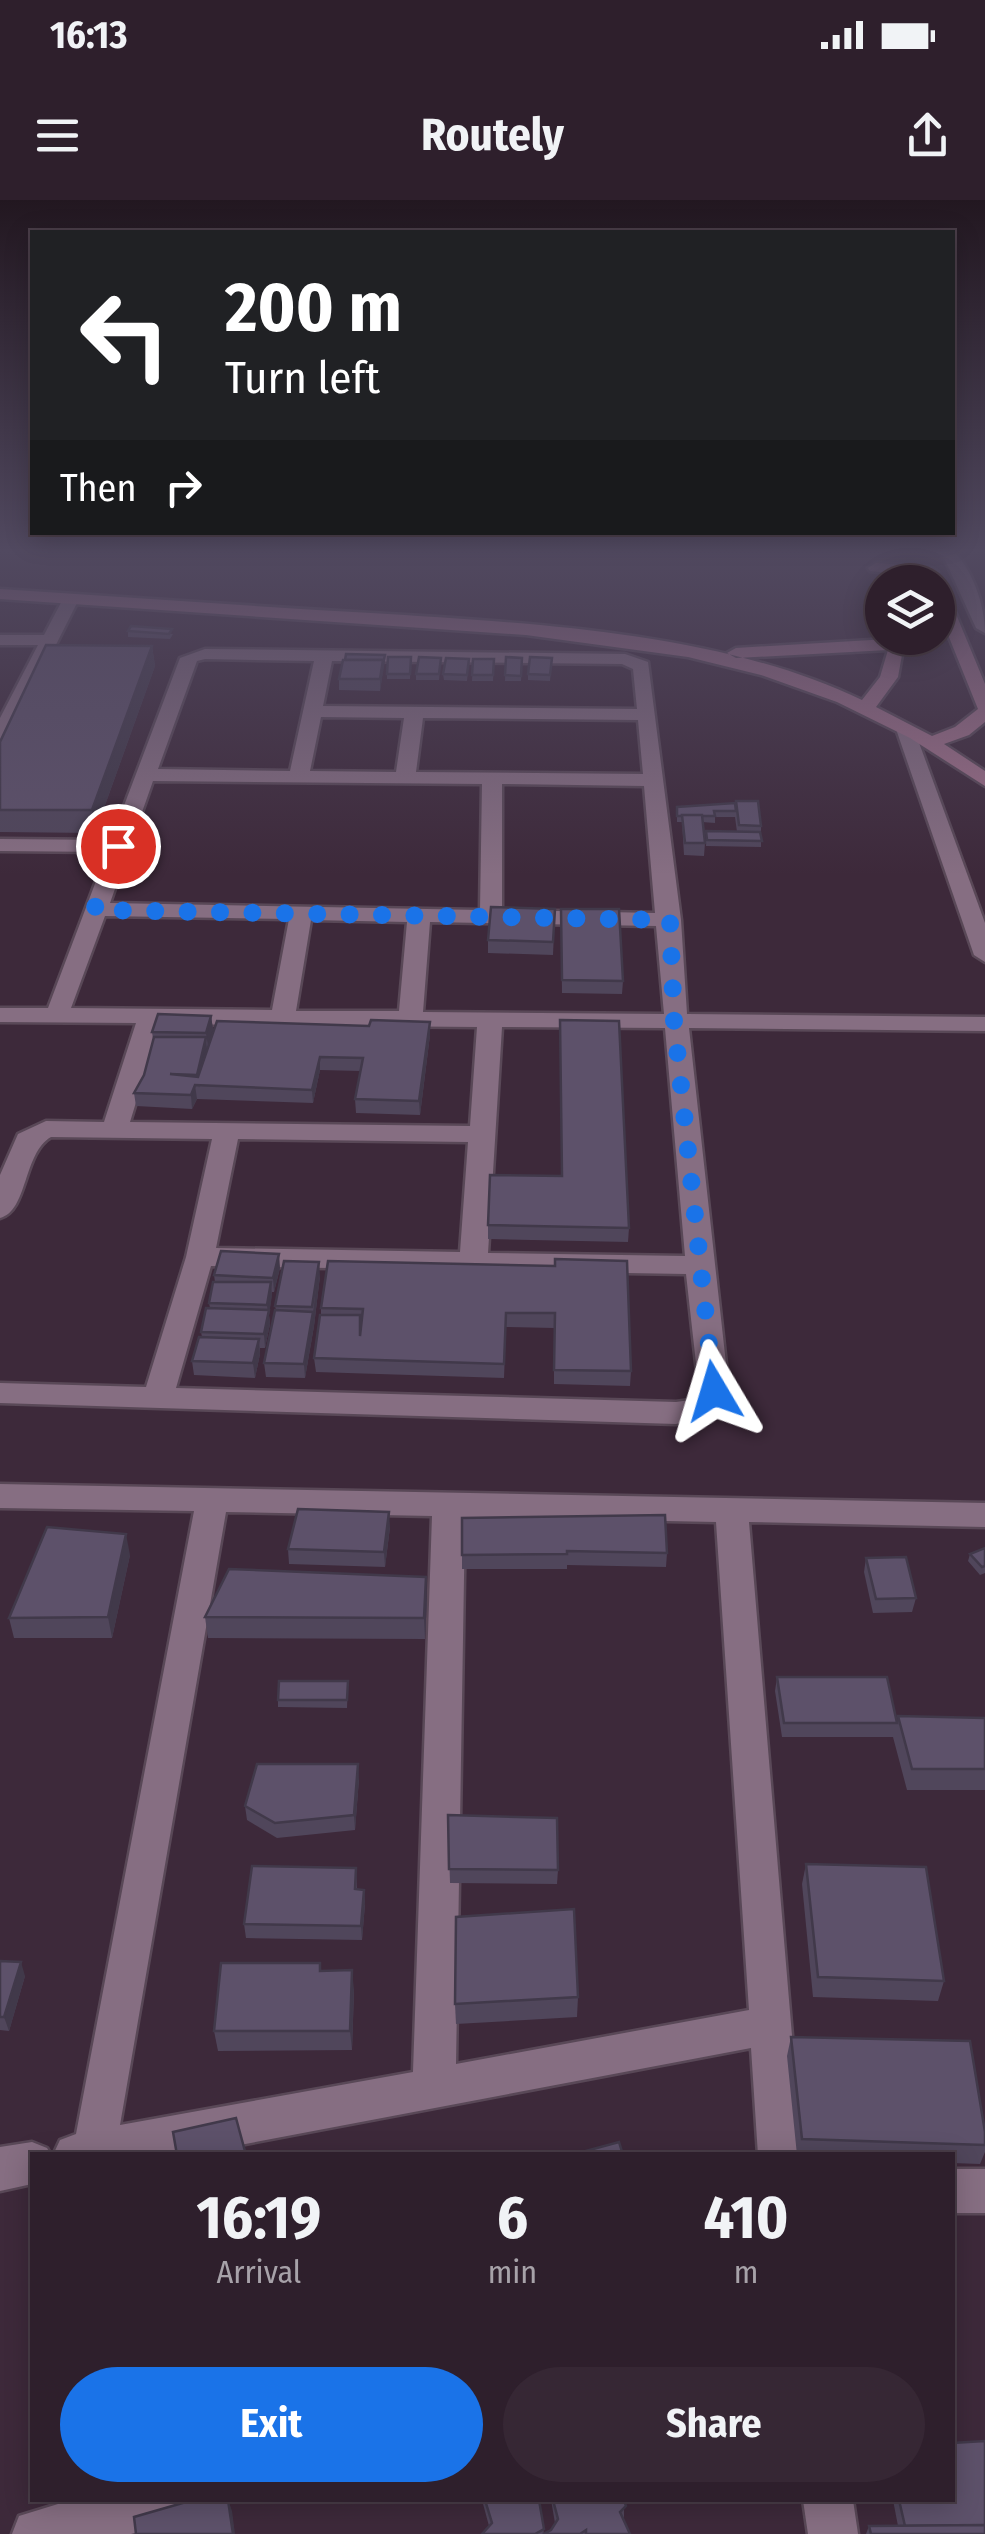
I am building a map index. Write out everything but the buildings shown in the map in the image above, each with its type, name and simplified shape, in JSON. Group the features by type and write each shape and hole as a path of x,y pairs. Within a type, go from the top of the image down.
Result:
{"main road":[{"path":"711,657 778,675 864,708 930,743 985,780"},
{"path":"864,708 888,682 894,657"},
{"path":"930,743 976,724 985,709 960,657"}],"street":[{"path":"0,736 20,696 47,657"},
{"path":"56,1015 145,774 176,665 193,657"},
{"path":"299,776 324,657"},
{"path":"0,1393 689,1412 707,1404 714,1391 698,1265 674,1021 670,920 642,666 630,660 442,657"},
{"path":"0,696 20,696"},
{"path":"312,711 648,715"},
{"path":"405,778 414,712"},
{"path":"905,729 985,955"},
{"path":"145,774 654,780"},
{"path":"492,778 492,917"},
{"path":"0,845 118,846"},
{"path":"94,910 670,920"},
{"path":"283,1018 301,913"},
{"path":"410,1019 418,916"},
{"path":"0,1015 985,1024"},
{"path":"114,1128 150,1016"},
{"path":"473,1262 490,1020"},
{"path":"0,1210 7,1174 27,1140 38,1132 56,1128 479,1134"},
{"path":"159,1396 200,1257 227,1130"},
{"path":"200,1257 698,1265"},
{"path":"0,1496 985,1515"},
{"path":"84,2152 212,1501"},
{"path":"434,2088 449,1506"},
{"path":"732,1512 780,2152"},
{"path":"89,2152 768,2026"},
{"path":"0,2169 30,2163"},
{"path":"955,2192 985,2190"},
{"path":"38,2534 158,2502"},
{"path":"828,2502 833,2534"}],"route":[{"path":"118,846 94,910 670,920 674,1021 714,1391"}]}
